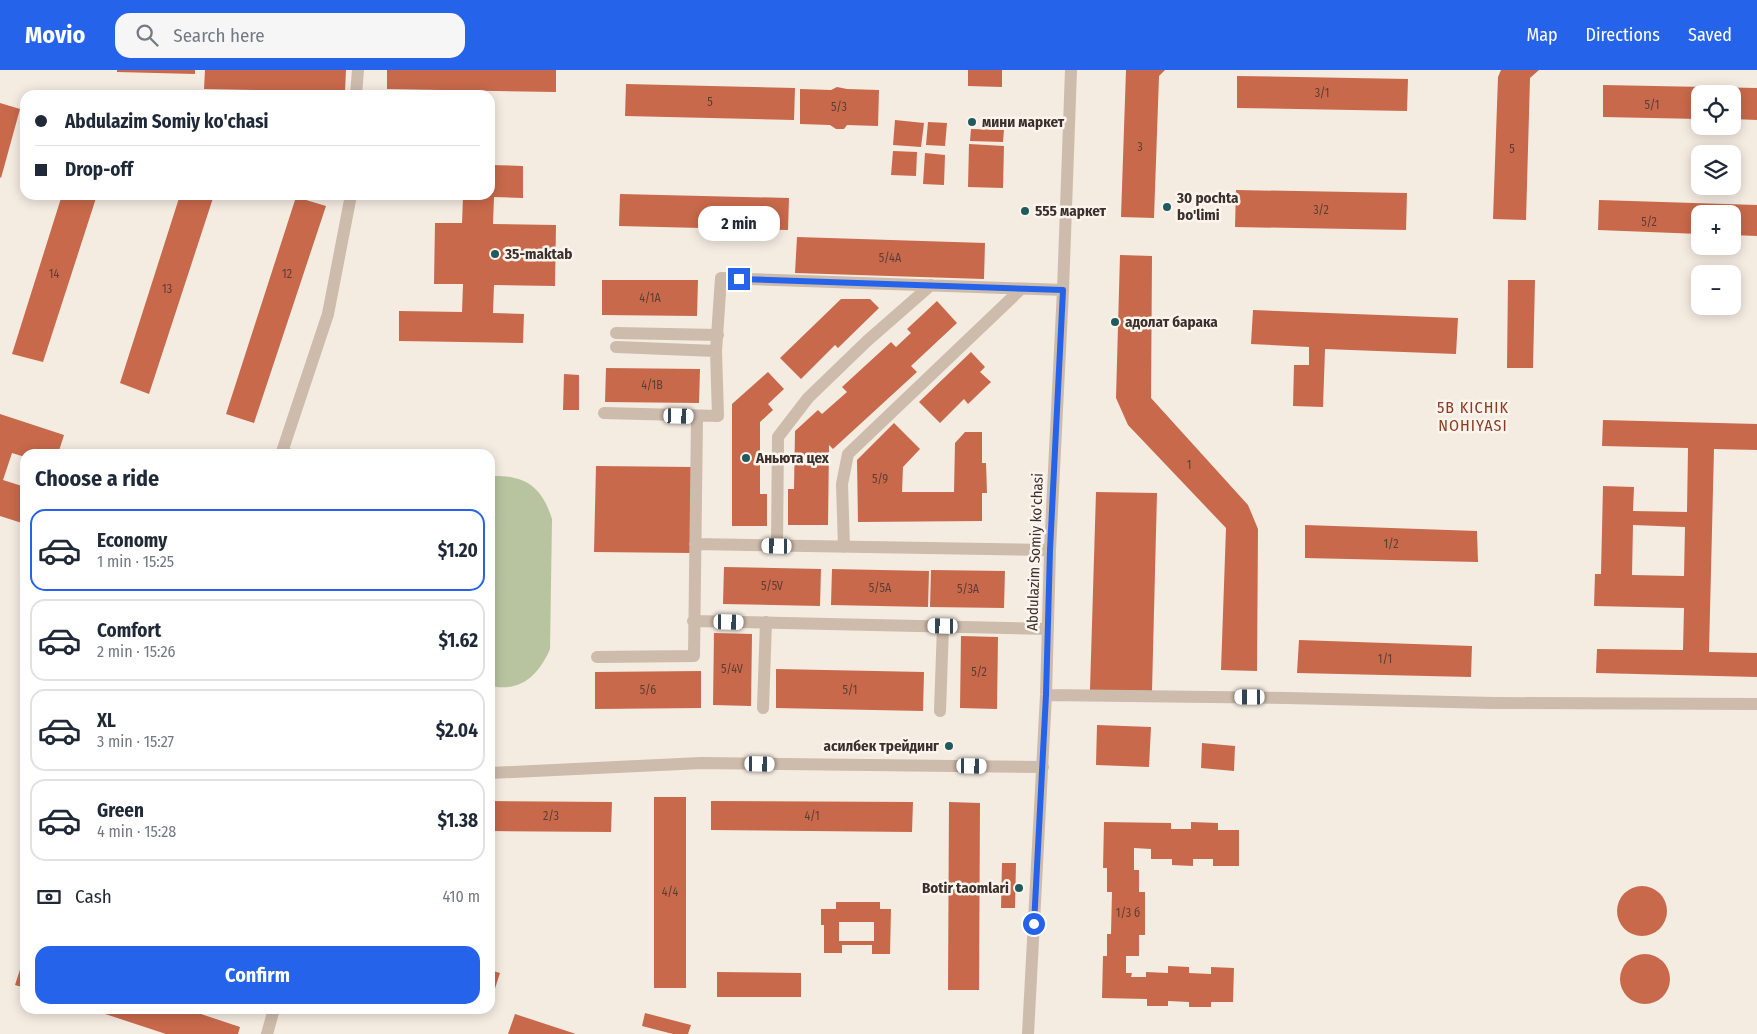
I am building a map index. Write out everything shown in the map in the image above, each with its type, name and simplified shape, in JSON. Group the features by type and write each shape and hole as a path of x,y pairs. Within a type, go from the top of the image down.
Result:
{"street":[{"path":"356,90 358,70"},
{"name":"Abdulazim Somiy ko'chasi","path":"1028,1034 1043,767 1050,550 1063,290 1071,70"},
{"path":"283,449 328,314 350,200"},
{"path":"604,413 698,417 718,416 716,351 721,278 1063,290"},
{"path":"777,546 778,437 808,398 867,341 931,286"},
{"path":"844,547 842,484 848,454 1021,289"},
{"path":"616,333 718,335"},
{"path":"616,346 716,351"},
{"path":"597,657 694,656 693,621 698,417"},
{"path":"695,544 1050,550"},
{"path":"693,621 1048,629"},
{"path":"763,708 766,622"},
{"path":"940,711 943,626"},
{"path":"1046,695 1494,703 1757,704"},
{"path":"495,772 700,763 1043,767"},
{"path":"267,1034 273,1014"}],"green space":[{"path":"495,476 516,478 532,486 543,499 552,519 550,649 540,667 527,680 511,687 495,686"}],"building":[{"path":"117,70 195,70 195,74 117,72"},
{"path":"205,70 346,70 345,90 204,89"},
{"path":"387,70 556,70 556,92 387,89"},
{"path":"968,70 1002,70 1002,87 968,86"},
{"path":"1126,70 1165,70 1159,76 1154,218 1121,217"},
{"path":"1501,70 1539,70 1530,78 1526,220 1493,219 1498,77"},
{"path":"1237,76 1408,79 1407,111 1237,108"},
{"path":"626,84 795,88 794,120 625,116"},
{"path":"1603,85 1691,87 1691,119 1603,117"},
{"path":"837,87 879,90 878,126 847,125 844,129 836,129 830,125 800,124 800,89 831,90"},
{"path":"1741,88 1757,88 1757,120 1741,119"},
{"path":"0,103 20,109 1,178 0,177"},
{"path":"895,120 924,123 921,147 893,145"},
{"path":"928,122 947,123 945,146 926,145"},
{"path":"971,129 1004,130 1003,142 970,141"},
{"path":"969,144 1004,146 1003,188 968,187"},
{"path":"893,151 917,152 916,176 891,175"},
{"path":"925,153 945,155 944,185 923,184"},
{"name":"35-maktab","path":"495,165 523,166 523,198 495,197"},
{"path":"1236,190 1407,193 1406,230 1235,227"},
{"path":"620,194 789,198 788,230 619,226"},
{"path":"60,200 95,200 43,362 12,354"},
{"path":"178,200 212,200 149,394 120,383"},
{"path":"295,200 306,200 326,206 254,423 226,414"},
{"name":"35-maktab","path":"463,200 494,200 493,224 556,225 555,286 494,285 493,313 524,314 523,343 399,341 399,311 462,312 463,284 434,284 435,223 462,223"},
{"path":"1599,200 1757,205 1757,236 1741,235 1741,205 1691,205 1691,234 1598,230"},
{"path":"797,237 985,243 984,279 795,273"},
{"path":"1120,255 1152,256 1151,398 1248,505 1258,529 1257,671 1221,670 1226,528 1128,425 1116,398"},
{"path":"602,280 698,280 697,316 602,315"},
{"path":"1508,280 1535,280 1533,368 1507,368"},
{"path":"841,299 870,299 879,308 838,348 835,345 801,379 780,358"},
{"path":"937,301 957,323 911,366 917,372 833,449 829,445 828,525 788,525 788,489 794,489 795,431 818,410 822,414 847,392 842,387 891,342 896,347 911,333 907,329"},
{"path":"1253,310 1458,318 1456,354 1325,349 1323,407 1293,406 1294,365 1309,365 1309,347 1251,344"},
{"path":"971,352 985,367 980,372 991,382 968,404 964,399 940,423 919,402"},
{"path":"606,368 700,369 699,403 605,402"},
{"name":"Аньюта цех","path":"768,372 784,389 768,404 773,410 760,422 760,494 767,494 767,526 732,526 732,404"},
{"path":"564,374 579,375 579,410 563,410"},
{"path":"0,414 64,435 60,449 20,449 20,455 12,453 3,480 20,485 20,522 0,516"},
{"path":"1603,420 1757,424 1757,450 1714,449 1709,652 1757,653 1757,677 1596,673 1597,649 1683,650 1684,608 1594,606 1595,574 1601,574 1603,486 1634,487 1633,511 1687,512 1688,448 1602,446","holes":["1633,525 1685,527 1684,576 1632,575"]},
{"path":"894,423 920,449 903,467 902,492 954,492 955,443 965,432 982,432 982,463 986,463 987,493 982,493 982,521 858,522 857,460"},
{"path":"596,466 693,467 692,553 594,552"},
{"path":"1096,492 1157,493 1152,691 1090,690"},
{"path":"1305,525 1477,531 1478,562 1305,558"},
{"path":"724,567 821,569 820,606 723,604"},
{"path":"832,569 929,571 928,607 831,605"},
{"path":"931,570 1005,571 1004,608 930,607"},
{"path":"714,633 752,634 751,706 713,705"},
{"path":"961,636 998,637 997,709 960,708"},
{"path":"1299,640 1472,646 1471,677 1297,673"},
{"path":"776,669 924,672 923,711 776,708"},
{"path":"701,671 701,708 595,709 595,672"},
{"path":"1097,725 1151,727 1149,767 1096,765"},
{"path":"1202,743 1235,746 1234,771 1201,768"},
{"path":"654,797 686,797 686,988 654,988"},
{"path":"495,801 612,802 611,832 495,831"},
{"path":"711,801 913,802 912,832 711,830"},
{"path":"949,802 980,803 979,990 948,990"},
{"path":"1104,822 1171,823 1171,829 1191,829 1191,822 1218,823 1218,830 1239,830 1239,866 1213,866 1213,859 1193,859 1193,866 1172,865 1172,859 1151,859 1151,849 1134,848 1134,870 1139,870 1139,892 1145,892 1145,935 1139,935 1139,956 1126,956 1126,973 1132,973 1131,977 1146,977 1146,972 1168,973 1168,966 1189,967 1189,973 1211,974 1211,967 1234,968 1233,1002 1211,1002 1211,1007 1189,1007 1189,1002 1168,1001 1168,1006 1147,1006 1147,999 1102,998 1103,956 1107,956 1107,934 1111,934 1112,892 1107,892 1107,868 1103,868"},
{"path":"1002,863 1016,863 1015,908 1001,908"},
{"path":"1642,886 1652,888 1660,893 1665,901 1667,911 1665,921 1660,929 1652,934 1642,936 1632,934 1624,929 1619,921 1617,911 1619,901 1624,893 1632,888"},
{"path":"836,902 880,902 880,909 891,909 890,954 872,954 872,945 842,945 842,953 824,953 824,925 821,925 821,909 836,909","holes":["839,922 874,922 874,941 839,941"]},
{"path":"1645,954 1655,956 1663,961 1668,969 1670,979 1668,989 1663,997 1655,1002 1645,1004 1635,1002 1627,997 1622,989 1620,979 1622,969 1627,961 1635,956"},
{"path":"20,970 20,986 15,985"},
{"path":"495,972 500,973 495,988"},
{"path":"717,972 801,973 801,997 717,997"},
{"path":"645,1013 691,1025 688,1034 673,1034 642,1026"},
{"path":"105,1014 201,1014 240,1027 238,1034 166,1034"},
{"path":"515,1014 576,1034 508,1034"}],"place":[{"name":"мини маркет","path":"972,122"},
{"name":"30 pochta bo'limi","path":"1167,207"},
{"name":"555 маркет","path":"1025,211"},
{"name":"35-maktab","path":"495,254"},
{"name":"адолат барака","path":"1115,322"},
{"name":"Аньюта цех","path":"746,458"},
{"name":"асилбек трейдинг","path":"949,746"},
{"name":"Botir taomlari","path":"1019,888"}],"district":[{"name":"5B KICHIK NOHIYASI","path":"1473,416"}],"route":[{"path":"739,279 1063,290 1050,550 1043,767 1034,924"}]}
